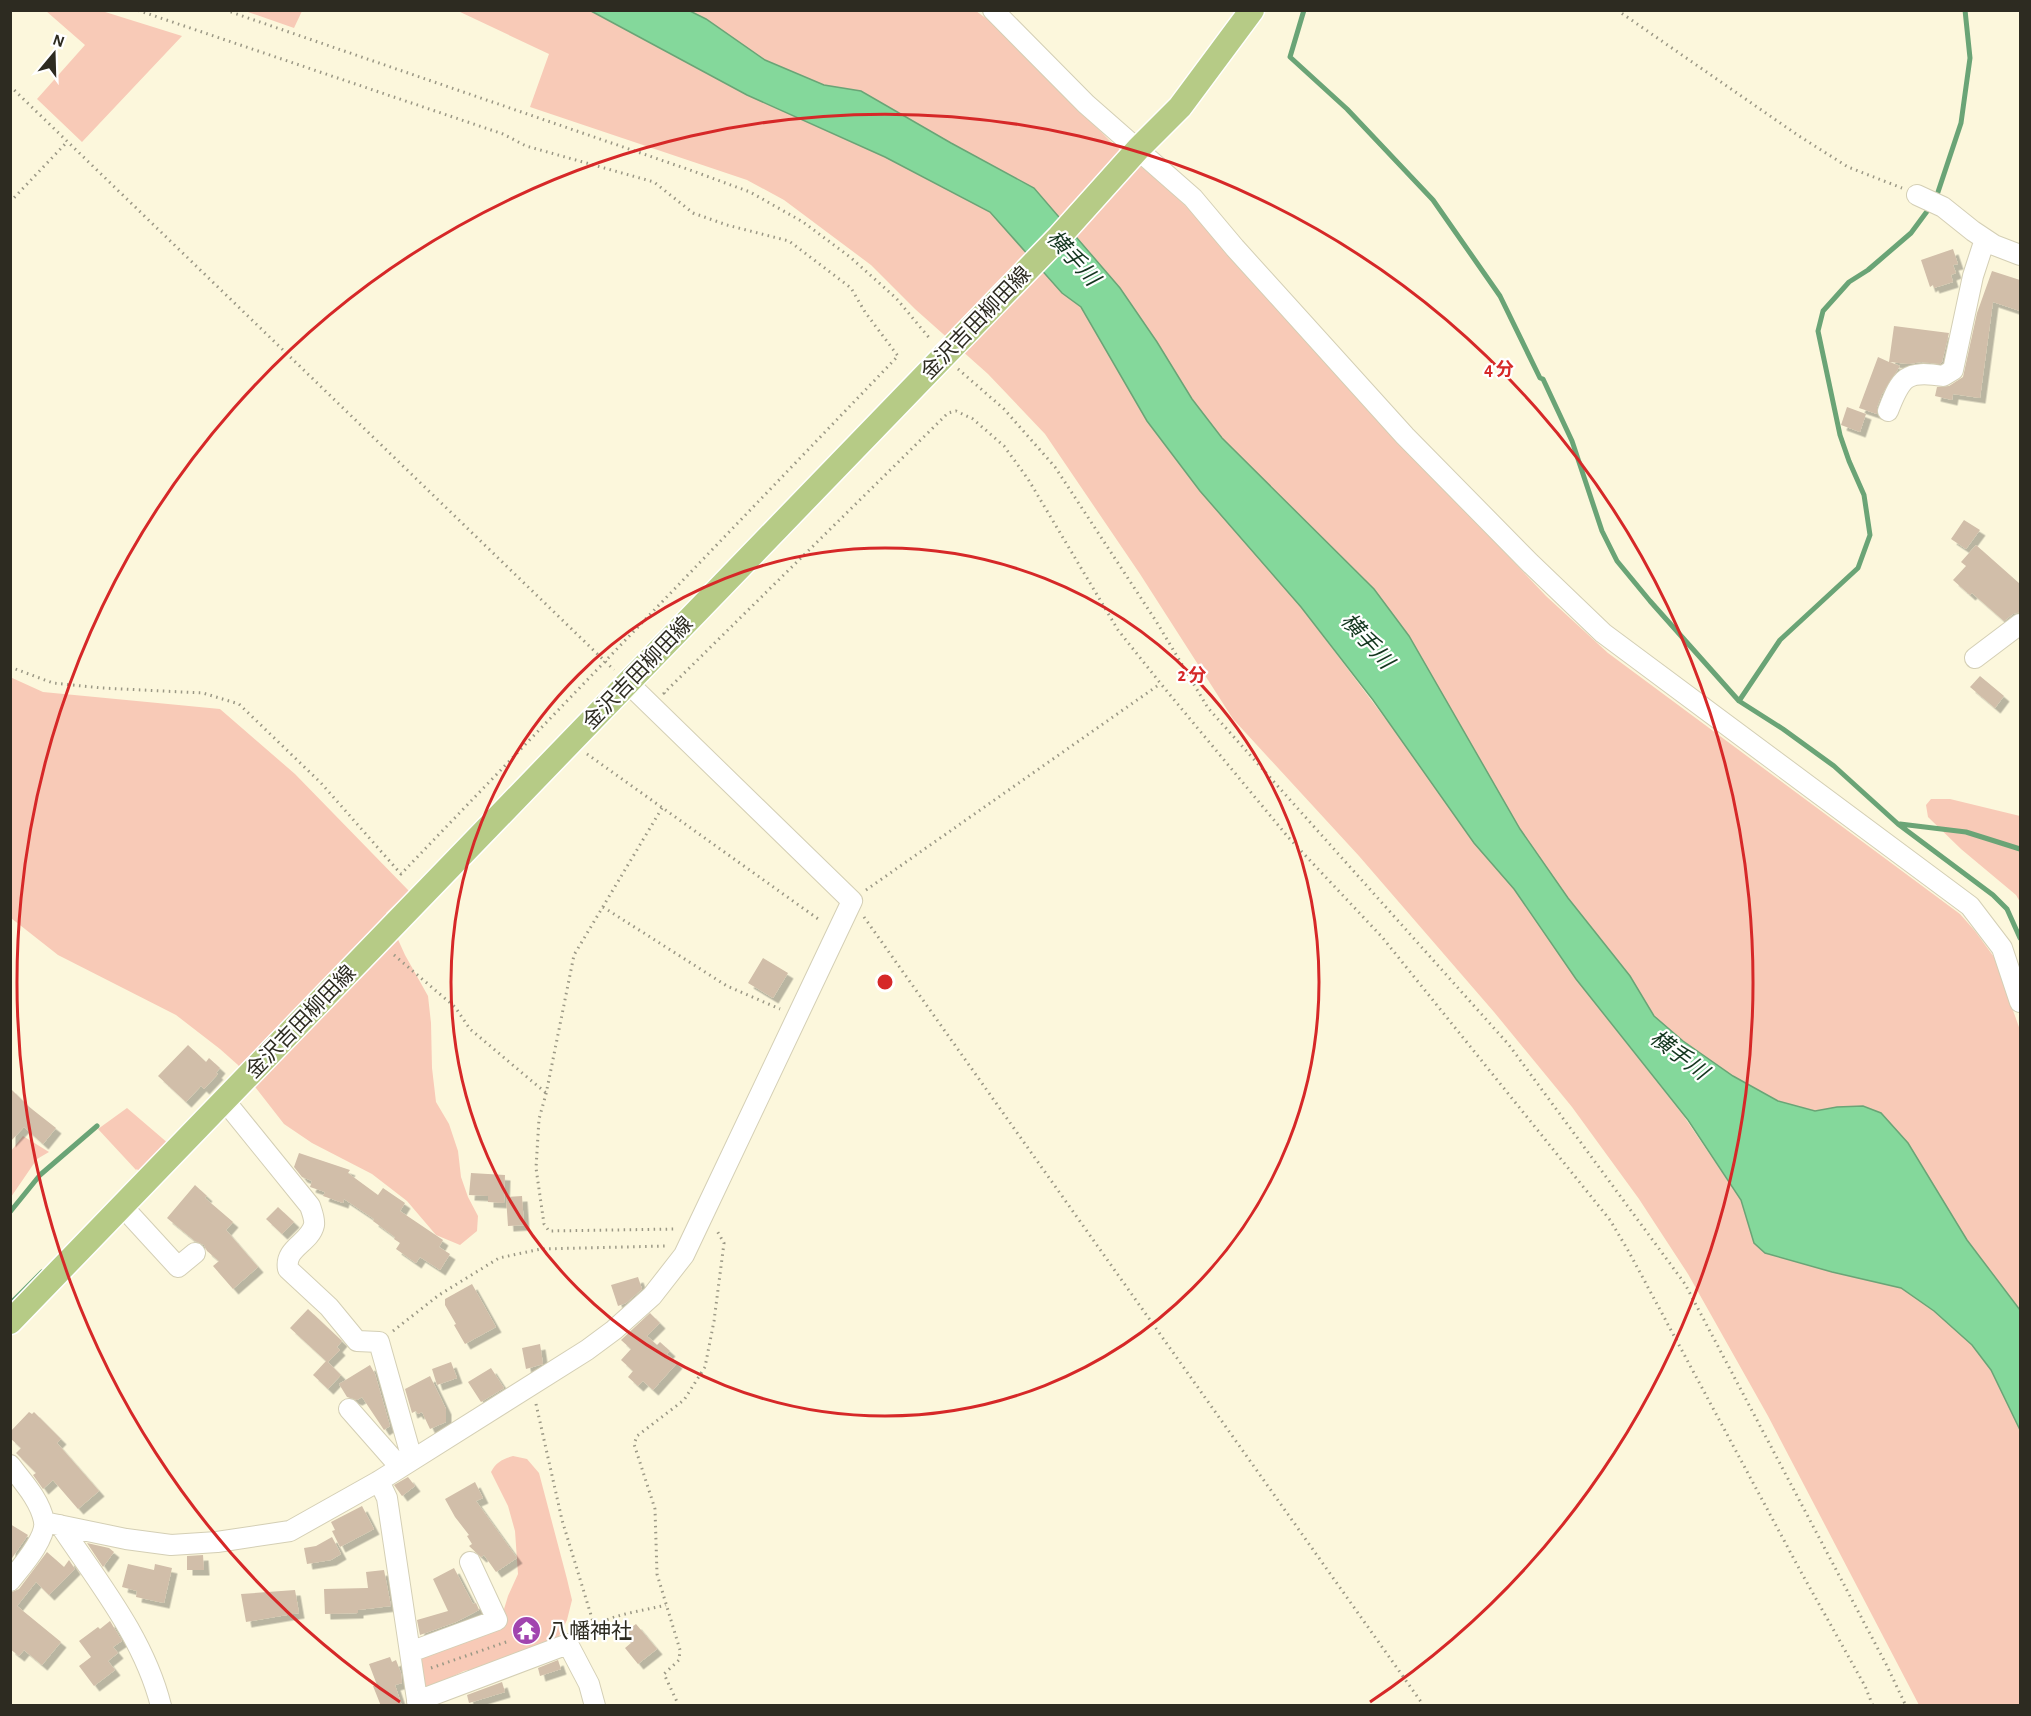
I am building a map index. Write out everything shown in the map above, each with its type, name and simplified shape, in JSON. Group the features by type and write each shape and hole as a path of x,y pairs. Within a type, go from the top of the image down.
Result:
{"main road":[{"name":"金沢吉田柳田線","path":"10,1322 1059,237 1179,107 1252,10"}],"street":[{"path":"993,10 1086,104 1193,198 1235,248 1405,436 1530,563 1603,633 1970,906 2002,948 2020,1002"},
{"path":"1917,195 1942,207 1994,245 2020,255"},
{"path":"1888,411 1901,381 1911,375 1943,376 1953,370 1973,276 1985,239"},
{"path":"1975,658 2020,624"},
{"path":"52,1524 132,1540 171,1545 290,1531 379,1481 587,1350 614,1330 652,1296 684,1255 852,901 628,683"},
{"path":"225,1101 310,1206 314,1223 311,1231 290,1255 287,1261 288,1269 329,1307 357,1341 380,1342 406,1463"},
{"path":"123,1207 178,1267 195,1253"},
{"path":"349,1409 406,1463"},
{"path":"10,1465 132,1633 155,1679 161,1706"},
{"path":"379,1481 387,1498 418,1703 568,1644 589,1684 595,1706"},
{"path":"10,1581 52,1524"},
{"path":"410,1652 497,1620 470,1562"}],"path":[{"path":"10,667 52,683 204,693 239,704 321,783 401,874 898,356 865,312 851,288 789,241 727,225 693,213 654,182 526,146 503,134 137,10"},
{"path":"225,10 750,192 803,222 850,257 896,298 943,356 1004,408 1055,467 1156,621 1208,708 1509,1045 1685,1284 1887,1665 1906,1706"},
{"path":"1617,10 1799,136 1848,167 1917,195"},
{"path":"10,86 628,683"},
{"path":"10,202 67,142"},
{"path":"672,701 664,693 948,412 956,411 973,419 1004,446 1028,479 1118,630 1288,837 1382,937 1610,1220 1874,1706"},
{"path":"1161,684 852,901 1424,1706"},
{"path":"571,743 837,933"},
{"path":"662,807 574,955 539,1119 536,1168 544,1224 549,1231 693,1237"},
{"path":"603,907 727,987 798,1016"},
{"path":"379,942 455,1007 470,1029 546,1094"},
{"path":"380,1342 439,1295 498,1258 541,1248 693,1237 715,1226 724,1243 714,1321 705,1367 684,1400 637,1436 634,1444 655,1509 657,1574 680,1650 679,1659 664,1674 679,1706"},
{"path":"531,1384 562,1520 594,1625"},
{"path":"568,1644 603,1620 666,1605"},
{"path":"413,1674 509,1641"}],"shaded area":[{"path":"46,11 102,11 182,36 82,142 37,99 85,45"},
{"path":"245,11 302,11 294,28"},
{"path":"458,11 591,11 747,95 885,157 990,212 1062,293 1081,307 1147,421 1200,491 1301,607 1514,889 1576,979 1683,1115 1741,1200 1754,1243 1832,1272 1901,1288 1934,1311 1972,1345 1991,1370 2020,1430 2020,1705 1919,1705 1768,1416 1688,1274 1639,1199 1572,1107 1494,1012 1359,856 1233,719 1140,574 1045,434 988,374 915,309 871,265 784,200 747,180 530,107 549,54"},
{"path":"690,11 976,11 1002,30 1111,142 1168,189 1195,215 1426,469 1546,596 1608,653 1960,914 1994,957 2020,1030 2020,1310 1967,1240 1908,1143 1881,1113 1863,1106 1816,1111 1778,1101 1733,1076 1683,1041 1654,1016 1630,976 1568,898 1520,829 1409,636 1374,589 1222,438 1192,399 1120,288 1034,188 861,91 824,85 765,60 706,19"},
{"path":"10,677 43,692 220,709 295,774 409,891 386,913 405,955 428,996 436,1102 449,1124 458,1151 461,1177 478,1216 477,1231 460,1245 436,1235 407,1201 372,1174 312,1143 284,1124 238,1065 176,1015 58,955 11,918"},
{"path":"1931,799 1950,799 2020,816 2020,902 2016,895 1961,849 1928,817 1926,805"},
{"path":"127,1108 169,1144 140,1173 98,1129"},
{"path":"23,1136 49,1152 37,1159 11,1197 11,1151"},
{"path":"513,1456 527,1459 539,1473 572,1600 567,1620 556,1642 488,1666 464,1671 426,1689 420,1671 424,1653 501,1619 518,1574 515,1531 508,1506 491,1472 500,1461"}],"water":[{"name":"横手川","path":"591,11 690,11 706,19 765,60 824,85 861,91 1034,188 1120,288 1192,399 1222,438 1374,589 1409,636 1520,829 1568,898 1630,976 1654,1016 1683,1041 1733,1076 1778,1101 1815,1111 1863,1106 1881,1113 1908,1143 1967,1240 2020,1310 2020,1430 1991,1370 1972,1345 1934,1311 1901,1288 1765,1253 1754,1243 1741,1200 1688,1120 1576,979 1514,889 1474,843 1373,700 1301,607 1200,491 1147,421 1081,307 1062,293 990,212 885,157 747,95"}],"building":[{"path":"1953,249 1958,264 1953,265 1956,273 1951,275 1953,282 1934,288 1933,285 1930,287 1921,260"},
{"path":"1992,271 2020,280 2020,311 1993,302 1980,398 1953,394 1952,400 1935,396 1937,387 1949,386 1963,377 1977,313"},
{"path":"1894,326 1949,333 1940,364 1890,362 1900,366 1882,394 1877,414 1859,408 1878,357 1889,362"},
{"path":"1847,407 1866,414 1860,432 1841,425"},
{"path":"1964,520 1980,530 1966,549 1951,539"},
{"path":"1976,545 2020,584 2020,612 2004,621 1953,580 1966,566 1961,562"},
{"path":"1980,676 2004,696 1995,708 1970,687"},
{"path":"763,958 788,973 773,998 748,983"},
{"path":"188,1045 206,1062 209,1058 220,1068 216,1073 218,1074 204,1089 201,1086 186,1102 158,1076"},
{"path":"10,1088 56,1128 43,1144 24,1127 10,1142"},
{"path":"299,1153 350,1170 348,1173 378,1195 383,1188 405,1203 400,1211 443,1240 439,1247 450,1254 440,1270 420,1257 416,1263 396,1249 400,1243 394,1239 395,1237 373,1221 374,1219 344,1199 343,1203 323,1196 325,1192 310,1187 312,1181 302,1177 294,1167"},
{"path":"471,1173 505,1175 504,1203 488,1202 488,1196 469,1195"},
{"path":"195,1185 207,1196 205,1198 233,1222 226,1230 258,1267 233,1289 213,1266 219,1261 207,1251 204,1245 195,1241 167,1218"},
{"path":"522,1196 524,1225 508,1226 506,1197"},
{"path":"278,1207 294,1222 282,1234 266,1219"},
{"path":"638,1277 642,1289 626,1303 618,1306 611,1285"},
{"path":"472,1284 496,1327 465,1344 445,1305 445,1299"},
{"path":"308,1309 342,1341 337,1347 340,1350 328,1362 341,1375 328,1389 313,1375 326,1361 290,1328"},
{"path":"650,1313 660,1323 647,1336 657,1345 660,1342 670,1351 667,1354 677,1363 653,1390 643,1381 638,1386 628,1377 633,1371 621,1360 631,1349 621,1340"},
{"path":"540,1344 543,1364 526,1369 522,1348"},
{"path":"451,1362 457,1378 437,1385 432,1369"},
{"path":"370,1365 375,1374 390,1426 384,1430 362,1397 357,1400 347,1397 339,1384"},
{"path":"491,1368 504,1388 481,1402 468,1382"},
{"path":"430,1376 446,1409 446,1422 430,1429 422,1412 412,1413 405,1389"},
{"path":"29,1412 32,1414 34,1412 61,1439 57,1443 99,1491 78,1509 53,1480 43,1489 33,1475 36,1473 16,1453 21,1448 10,1438 10,1432"},
{"path":"408,1477 415,1486 402,1496 394,1485"},
{"path":"475,1482 483,1498 476,1501 517,1558 496,1572 484,1555 481,1557 469,1546 472,1544 467,1536 469,1535 445,1499"},
{"path":"362,1506 374,1529 340,1547 332,1531 335,1530 331,1522"},
{"path":"10,1524 28,1535 10,1561"},
{"path":"332,1537 341,1554 331,1560 307,1564 304,1548 316,1546"},
{"path":"87,1543 109,1548 114,1552 103,1567"},
{"path":"47,1552 64,1567 69,1560 75,1569 49,1595 36,1582 17,1606 61,1642 42,1665 24,1650 19,1656 10,1649 10,1593 19,1589"},
{"path":"203,1555 204,1570 187,1570 187,1556"},
{"path":"128,1564 154,1570 155,1564 172,1568 164,1603 136,1597 137,1591 122,1587"},
{"path":"454,1568 473,1604 476,1603 479,1610 456,1622 420,1635 417,1620 448,1611 433,1579"},
{"path":"384,1570 391,1606 358,1610 358,1613 325,1614 324,1589 368,1588 366,1572"},
{"path":"295,1590 299,1613 246,1622 241,1594"},
{"path":"110,1621 122,1641 113,1647 118,1653 108,1661 115,1670 94,1686 79,1666 91,1657 79,1641"},
{"path":"636,1624 657,1649 638,1664 625,1648 631,1643 623,1634"},
{"path":"390,1657 392,1662 396,1660 401,1673 402,1683 395,1685 402,1706 381,1706 373,1686 377,1685 369,1664"},
{"path":"558,1660 561,1669 540,1676 538,1668"},
{"path":"502,1682 505,1692 469,1703 467,1695"}],"waterway":[{"path":"1304,10 1290,57 1347,109 1433,200 1500,296 1572,441 1602,531 1617,561 1739,701 1834,766 1898,824 1993,895 2007,909 2020,938"},
{"path":"1936,198 1961,123 1970,58 1965,10"},
{"path":"1739,701 1780,640 1858,568 1870,535 1864,495 1840,435 1818,331 1823,311 1849,282 1868,270 1911,233 1931,206"},
{"path":"1900,824 1966,832 2020,849"},
{"path":"10,1212 40,1175 97,1126"},
{"path":"10,1304 42,1272"}],"place":[{"name":"八幡神社","path":"527,1631"}]}
